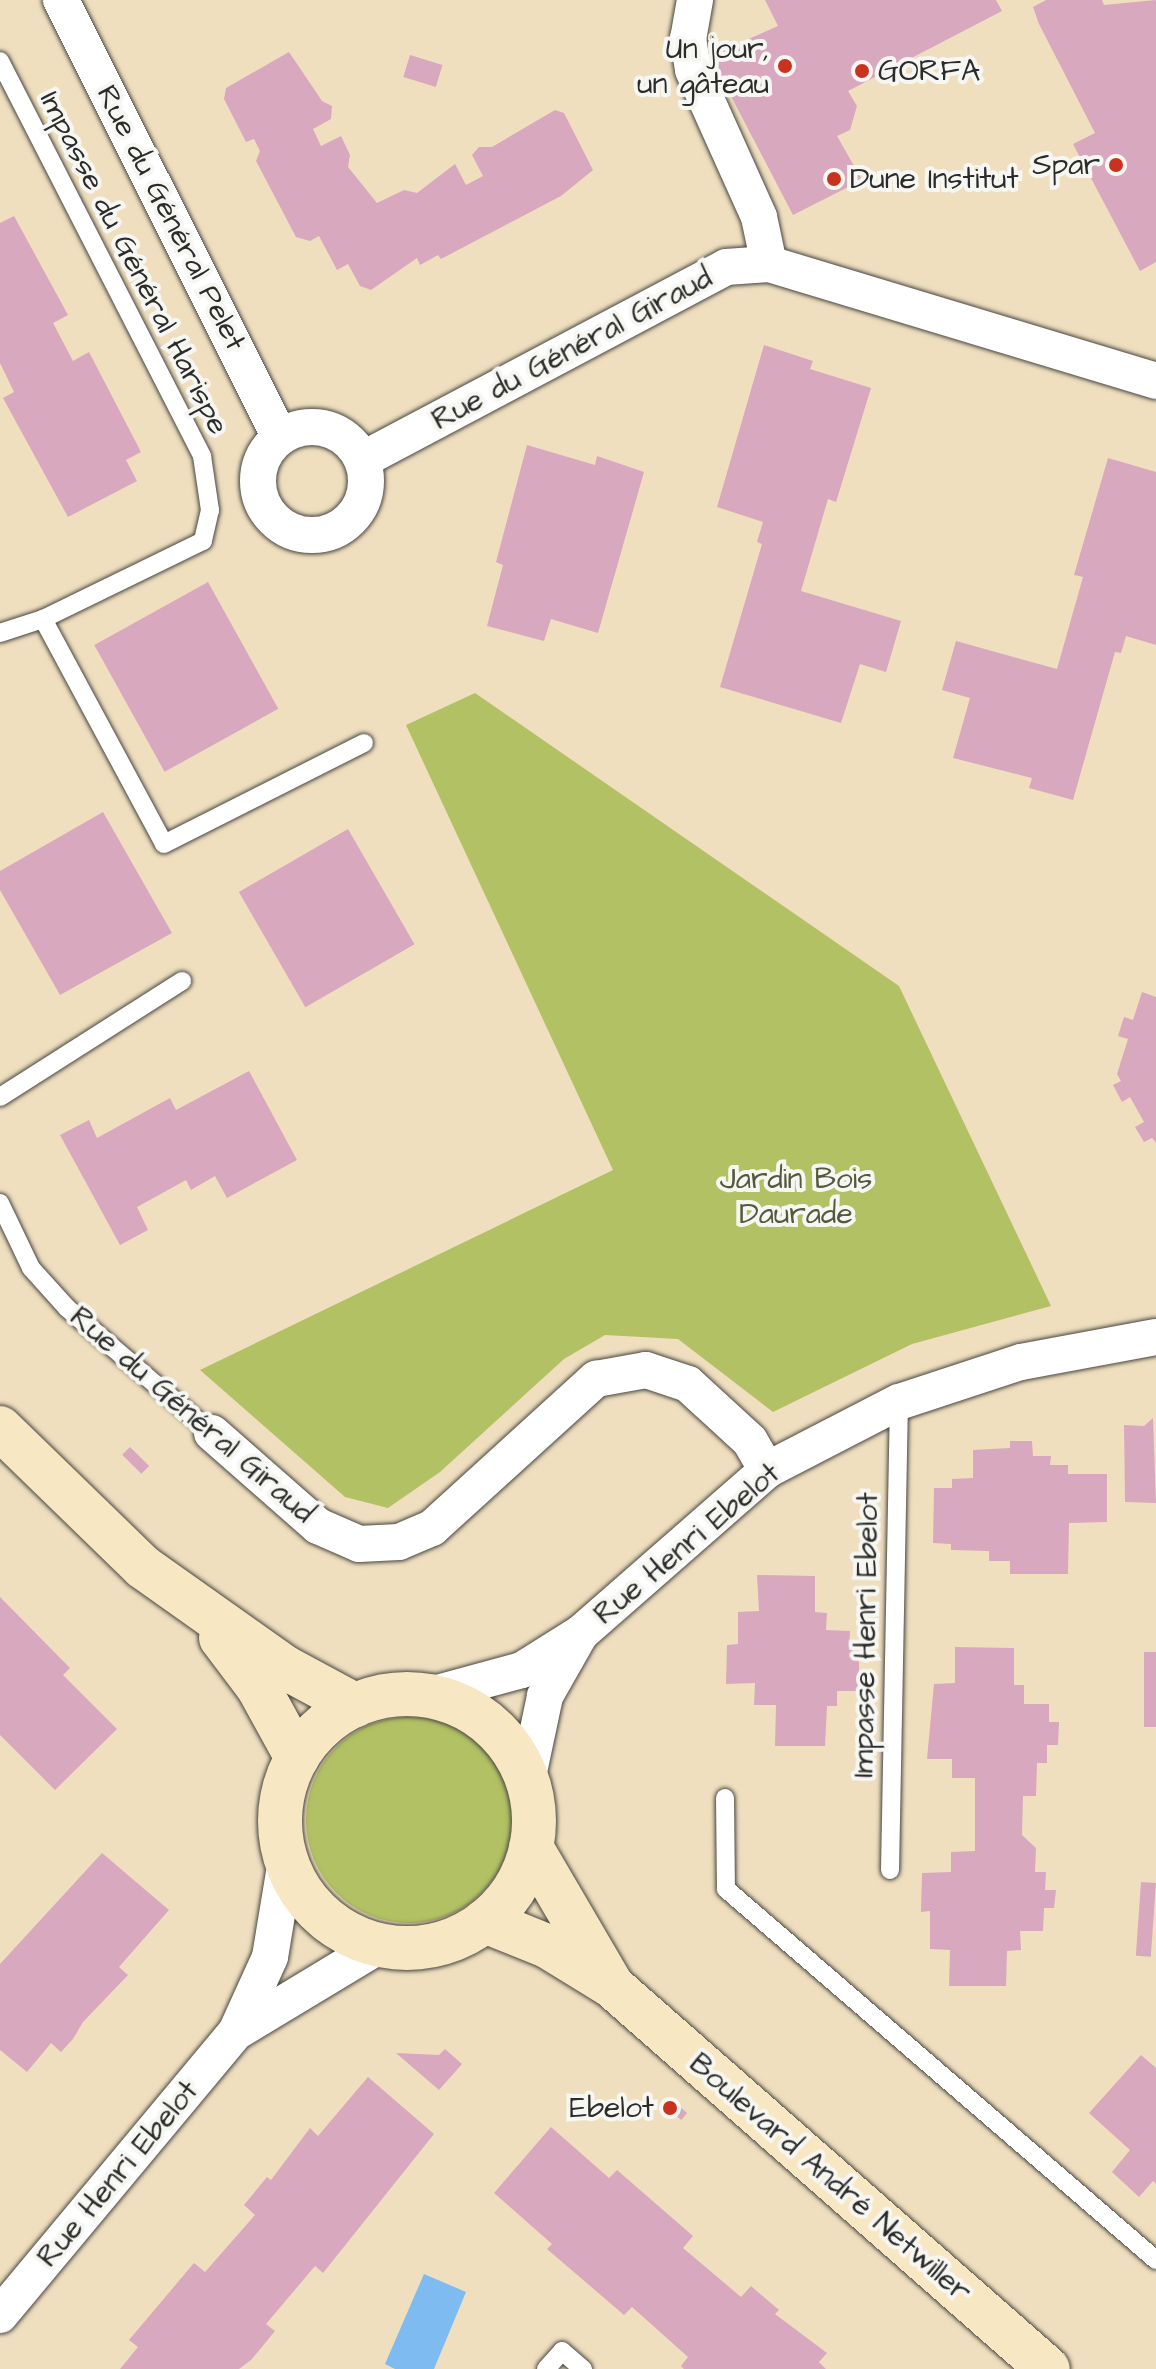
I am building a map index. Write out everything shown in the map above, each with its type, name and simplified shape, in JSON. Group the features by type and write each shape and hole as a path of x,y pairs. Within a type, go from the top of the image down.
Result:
{"main road":[{"path":"0,1428 143,1567 284,1667 355,1705"},
{"path":"201,1611 258,1687 297,1758"},
{"path":"390,1696 426,1696 450,1702 491,1726 513,1751 527,1781 533,1814 531,1847 515,1888 485,1921 446,1942 380,1945 322,1915 286,1860 280,1816 297,1758 322,1727 355,1705 390,1696"},
{"name":"Boulevard André Netwiller","path":"531,1847 612,1986"},
{"name":"Boulevard André Netwiller","path":"485,1921 547,1946 612,1986 1048,2369"}],"street":[{"name":"Rue du Général Pelet","path":"61,0 280,437"},
{"path":"695,0 688,38 693,70 759,217 769,264"},
{"name":"Rue du Général Giraud","path":"362,460 726,267 769,264 1156,381"},
{"path":"295,429 326,429 341,436 362,460 365,490 352,518 323,535 305,536 275,521 259,493 261,462 280,437 295,429"},
{"name":"Rue Henri Ebelot","path":"426,1696 522,1670 581,1633 767,1470 899,1402 1021,1362 1156,1337"},
{"name":"Rue du Général Giraud","path":"212,1433 318,1526 359,1544 399,1542 432,1528 596,1379 646,1370 688,1384 750,1441 767,1470"},
{"name":"Rue Henri Ebelot","path":"527,1781 545,1696 581,1633"},
{"name":"Rue Henri Ebelot","path":"0,2315 236,2032 270,1957 286,1860"},
{"name":"Rue Henri Ebelot","path":"236,2032 380,1945"}],"lane":[{"name":"Impasse du Général Harispe","path":"0,61 202,456 210,510 203,541 43,619"},
{"path":"0,633 43,619 164,844 364,743"},
{"path":"0,1097 182,981"},
{"name":"Rue du Général Giraud","path":"0,1203 31,1268 67,1308 212,1433"},
{"name":"Impasse Henri Ebelot","path":"890,1870 899,1402"},
{"path":"725,1798 726,1889 1156,2260"},
{"path":"546,2369 562,2351 583,2369"}],"green space":[{"name":"Jardin Bois Daurade","path":"475,693 899,986 1051,1306 912,1344 773,1412 678,1339 605,1335 564,1359 440,1472 388,1508 345,1497 200,1370 613,1170 406,725"},
{"path":"409,1717 429,1718 449,1724 482,1747 505,1780 511,1800 511,1840 505,1860 482,1893 449,1916 429,1922 409,1923 389,1922 369,1916 336,1893 313,1860 307,1840 306,1820 307,1800 313,1780 336,1747 369,1724 389,1718"}],"water":[{"path":"424,2274 466,2292 434,2369 395,2369 385,2364"}],"building":[{"path":"765,0 996,0 1002,11 848,91 857,106 850,130 837,136 862,180 793,215 710,56 778,26"},
{"path":"1046,0 1102,0 1104,5 1156,0 1156,262 1140,271 1073,144 1095,133 1039,24 1033,7"},
{"path":"289,52 322,101 332,106 331,119 313,129 321,146 341,136 350,155 348,167 377,203 404,190 417,193 455,164 466,185 483,176 472,155 479,147 492,147 555,110 564,113 593,170 561,196 441,259 438,255 420,265 417,258 371,290 360,286 348,264 337,270 319,236 310,241 296,237 256,161 260,151 254,139 246,142 224,99 226,88"},
{"path":"410,55 443,65 436,87 403,77"},
{"path":"14,216 68,315 53,323 73,361 89,352 141,452 126,460 137,481 68,517 3,398 14,392 0,363 0,223"},
{"path":"764,345 813,361 810,369 871,388 836,502 828,499 801,591 901,621 886,672 860,664 841,723 720,687 762,544 757,542 763,522 717,507"},
{"path":"527,445 595,465 597,456 644,472 598,633 551,619 544,641 487,626 503,565 496,562"},
{"path":"1108,458 1156,472 1156,645 1126,636 1121,653 1115,652 1073,800 1029,788 1032,778 953,758 970,698 942,690 956,641 1057,669 1083,577 1074,575"},
{"path":"208,582 278,709 165,772 94,645"},
{"path":"103,812 172,933 60,995 0,890 0,871"},
{"path":"348,829 415,944 305,1007 239,892"},
{"path":"1142,992 1156,997 1156,1143 1152,1138 1144,1142 1135,1127 1144,1122 1130,1097 1122,1102 1113,1085 1121,1081 1117,1074 1128,1039 1118,1036 1124,1017 1133,1020"},
{"path":"249,1071 297,1160 227,1198 215,1176 191,1190 186,1180 137,1207 148,1230 120,1245 60,1135 89,1120 97,1138 170,1098 176,1110"},
{"path":"1153,1418 1156,1503 1125,1502 1124,1425 1144,1426"},
{"path":"1010,1441 1032,1441 1033,1456 1051,1456 1050,1465 1068,1465 1068,1474 1107,1474 1107,1522 1069,1523 1068,1574 1010,1574 1010,1561 989,1561 989,1551 951,1550 951,1544 933,1543 934,1488 952,1488 952,1479 973,1478 973,1450 1010,1448"},
{"path":"130,1447 149,1466 141,1474 122,1455"},
{"path":"757,1575 815,1576 815,1612 827,1613 826,1630 850,1631 849,1650 859,1650 859,1691 837,1691 837,1706 827,1706 825,1746 775,1746 776,1705 754,1705 755,1683 726,1684 727,1645 738,1644 738,1612 759,1611"},
{"path":"0,1597 70,1668 63,1675 117,1729 55,1790 0,1735"},
{"path":"955,1647 1014,1648 1014,1685 1024,1685 1024,1704 1049,1704 1049,1722 1059,1722 1058,1745 1047,1745 1047,1763 1037,1763 1036,1796 1023,1796 1022,1835 1036,1848 1035,1872 1046,1872 1045,1890 1056,1890 1054,1908 1044,1908 1043,1931 1020,1931 1021,1950 1007,1951 1006,1986 949,1986 950,1950 930,1949 930,1911 921,1912 922,1873 951,1872 951,1852 975,1851 975,1778 952,1778 952,1759 927,1759 934,1684 955,1683"},
{"path":"1144,1652 1156,1652 1156,1727 1144,1727"},
{"path":"102,1853 169,1910 119,1967 128,1975 83,2022 73,2039 61,2052 51,2043 27,2072 0,2050 0,1964"},
{"path":"1141,1882 1156,1883 1151,1957 1136,1956"},
{"path":"445,2049 462,2064 439,2090 396,2053 439,2055"},
{"path":"1141,2055 1156,2068 1156,2184 1153,2181 1139,2197 1112,2172 1130,2150 1089,2113"},
{"path":"368,2077 434,2134 323,2273 315,2266 266,2324 275,2331 251,2360 239,2369 120,2369 138,2347 129,2340 194,2263 205,2272 255,2215 244,2205 267,2177 271,2180 310,2128 318,2136"},
{"path":"668,2097 687,2113 681,2120 662,2104"},
{"path":"551,2127 609,2178 617,2170 693,2236 683,2248 741,2297 751,2286 779,2310 775,2314 827,2353 819,2362 826,2369 684,2369 681,2366 688,2357 632,2307 624,2315 547,2249 552,2244 494,2193"}],"place":[{"name":"Un jour, un gâteau","path":"785,66"},
{"name":"GORFA","path":"862,71"},
{"name":"Spar","path":"1116,165"},
{"name":"Dune Institut","path":"834,179"},
{"name":"Ebelot","path":"670,2108"}]}
